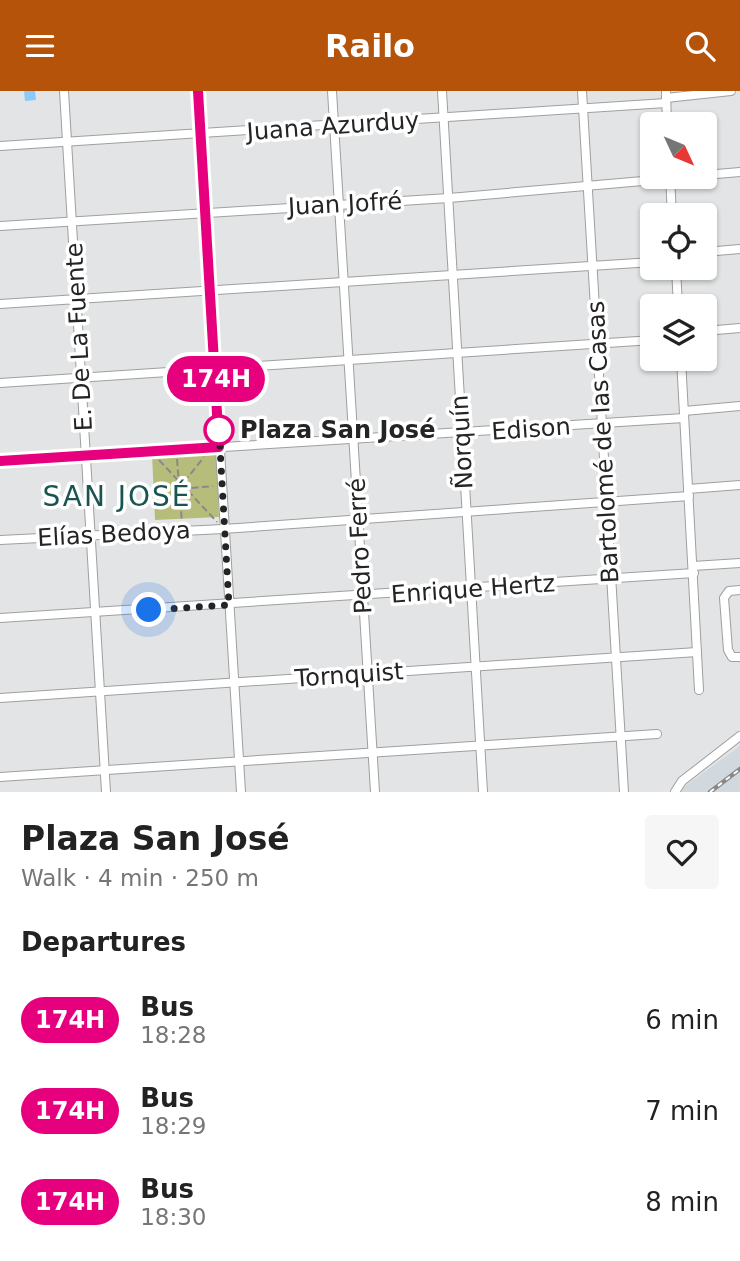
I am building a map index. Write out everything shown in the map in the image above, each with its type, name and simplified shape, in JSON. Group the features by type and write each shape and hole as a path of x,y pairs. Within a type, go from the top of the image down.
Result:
{"street":[{"name":"E. De La Fuente","path":"64,91 106,792"},
{"path":"198,91 215,370 216,448 221,486 241,792"},
{"name":"Pedro Ferré","path":"332,91 374,792"},
{"name":"Ñorquín","path":"442,91 483,792"},
{"name":"Bartolomé de las Casas","path":"582,91 624,792"},
{"name":"Juana Azurduy","path":"0,146 583,110 666,97 730,91"},
{"path":"718,174 740,172"},
{"name":"Juan Jofré","path":"0,226 449,198 640,182"},
{"path":"717,251 740,249"},
{"path":"0,304 640,263"},
{"path":"717,330 740,328"},
{"path":"0,383 640,341"},
{"path":"682,371 699,691"},
{"name":"Edison","path":"0,461 603,424 740,406"},
{"name":"Elías Bedoya","path":"0,540 223,529 607,501 740,485"},
{"name":"Enrique Hertz","path":"0,618 611,580 740,563"},
{"path":"740,590 729,591 724,598 728,650 732,657 740,657"},
{"name":"Tornquist","path":"0,698 697,652"},
{"path":"0,777 657,734"},
{"path":"670,792 740,736"},
{"path":"675,792 682,781"}],"path":[{"path":"183,483 216,448"},
{"path":"177,450 183,529"},
{"path":"150,452 189,488 223,529"},
{"path":"180,489 221,486"}],"shaded area":[{"path":"740,746 740,792 677,792"}],"green space":[{"name":"Plaza San José","path":"217,451 219,517 155,520 152,454"}],"building":[{"path":"24,91 35,91 36,100 25,101"}],"railway":[{"path":"710,792 740,769"}],"bus line":[{"name":"174H","path":"0,461 219,447 198,91"}],"place":[{"name":"Plaza San José","path":"219,430"}],"district":[{"name":"SAN JOSÉ","path":"117,496"}],"route":[{"path":"149,610 229,605 219,430"}]}
